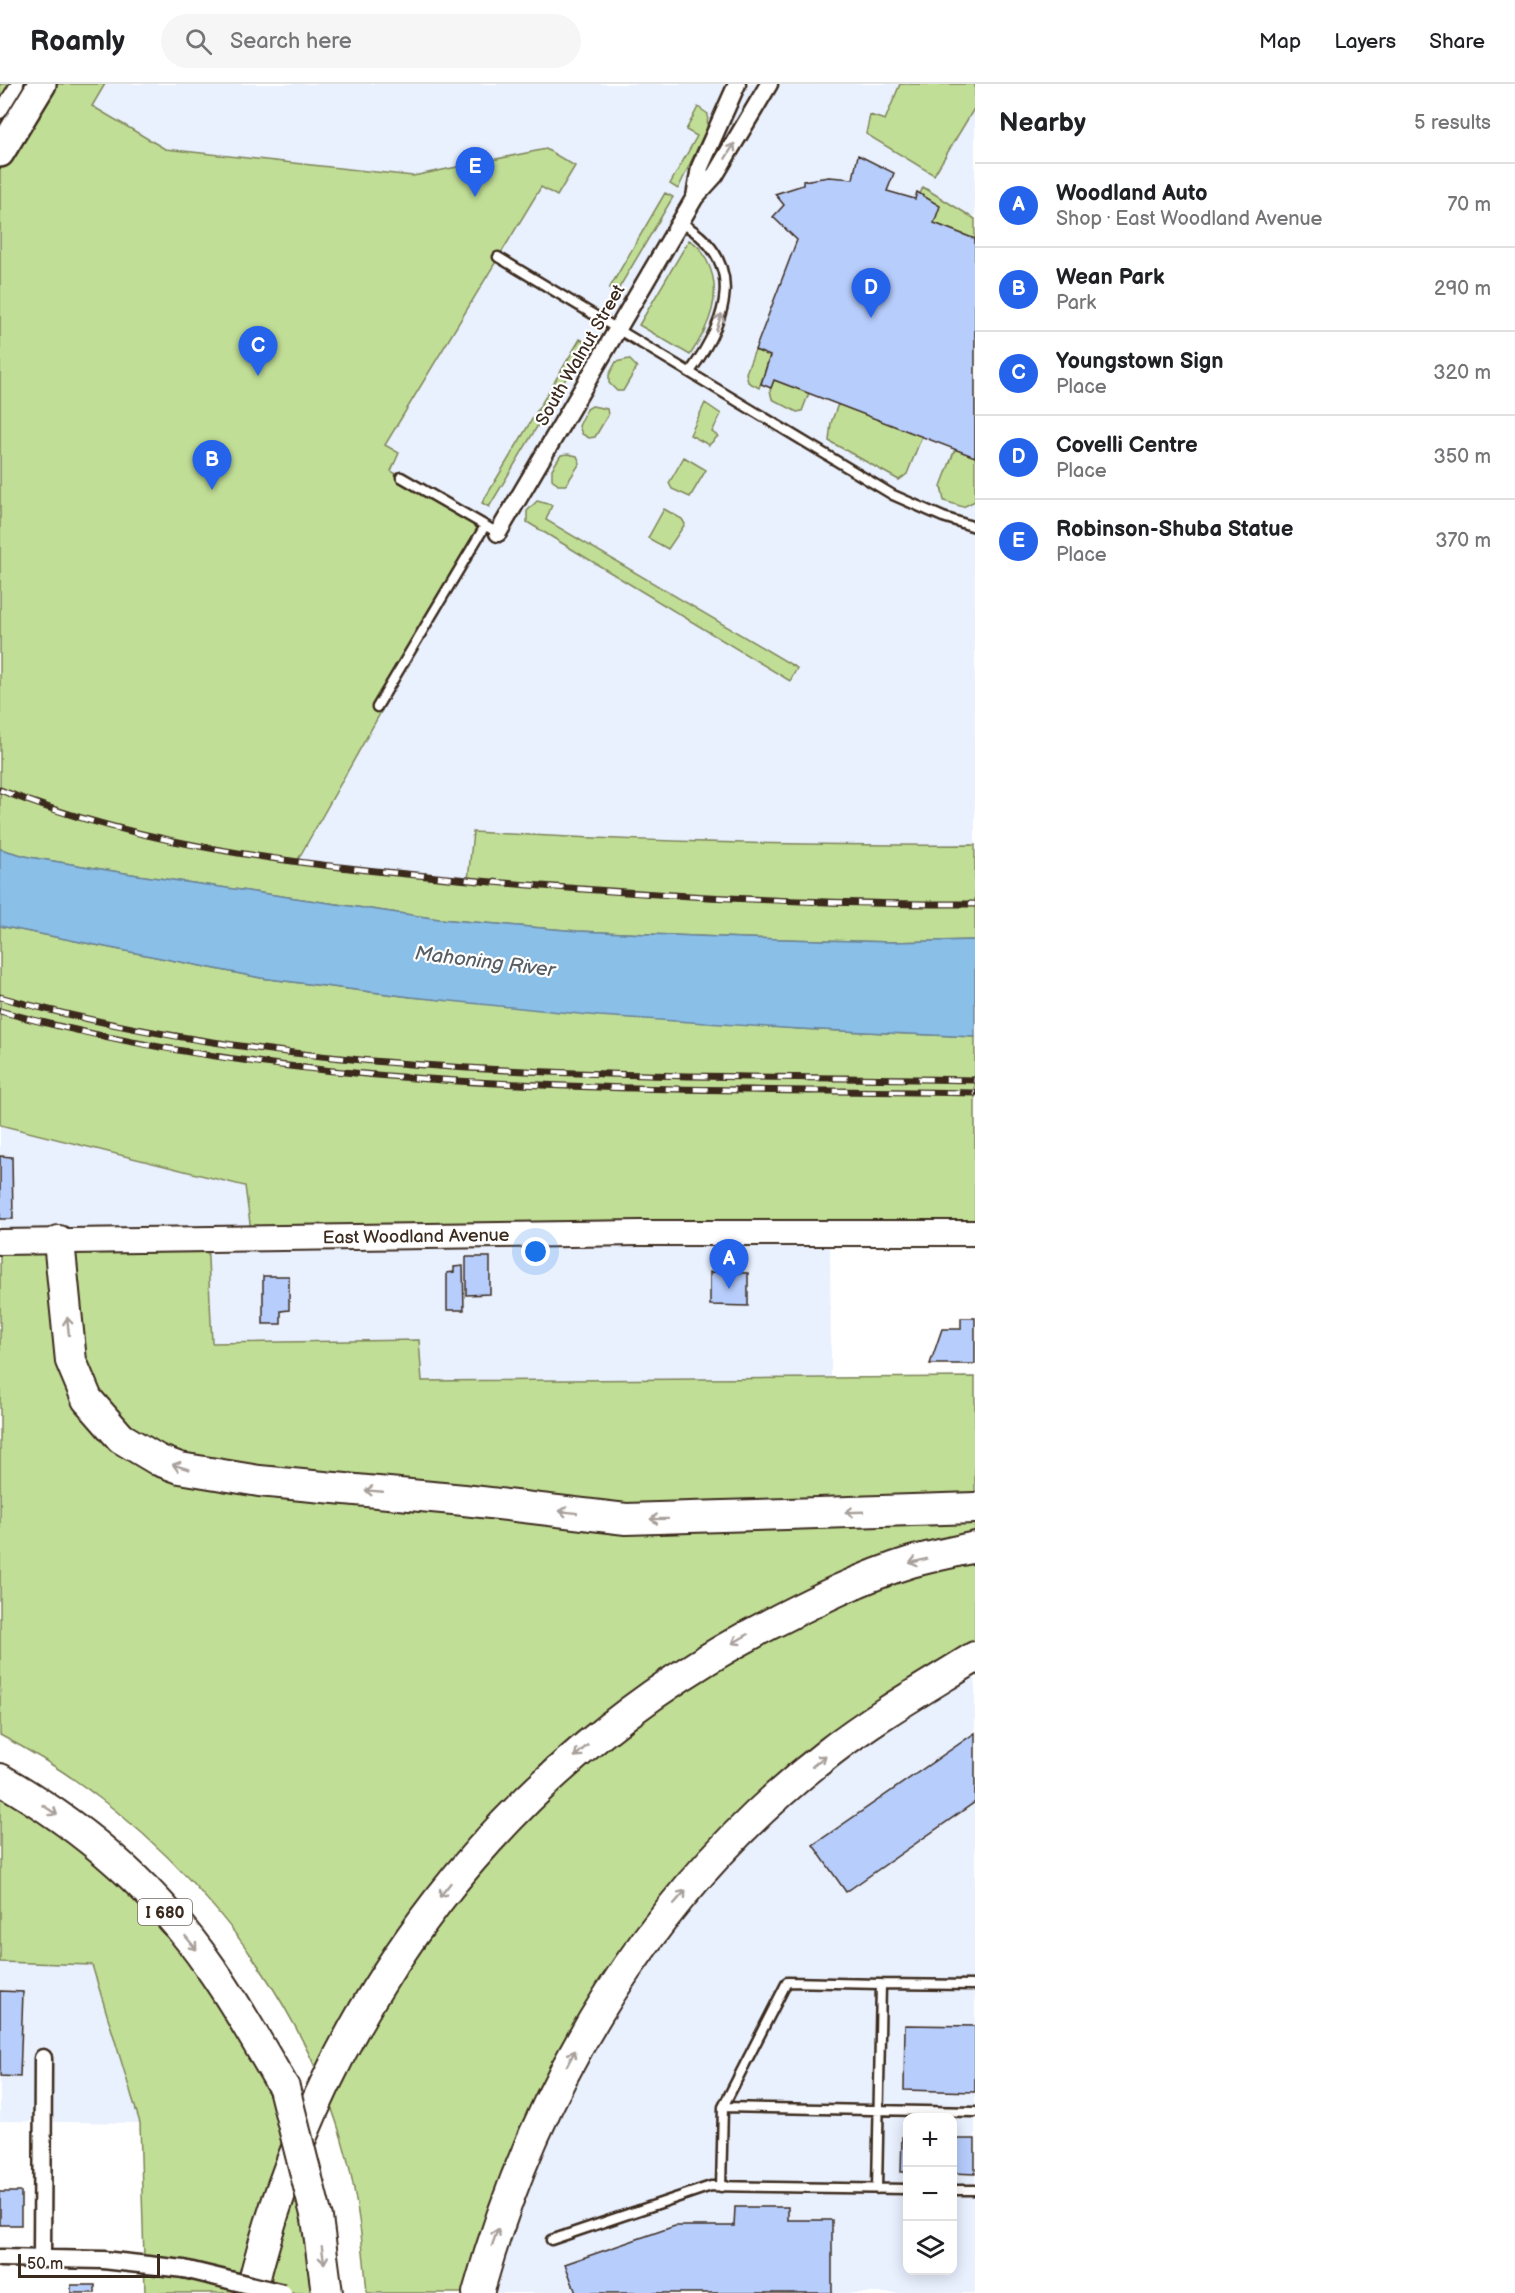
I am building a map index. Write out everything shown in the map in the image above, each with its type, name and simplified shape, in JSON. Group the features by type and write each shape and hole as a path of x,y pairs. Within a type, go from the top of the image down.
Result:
{"highway":[{"path":"59,1241 71,1361 87,1399 121,1438 139,1450 180,1468 259,1481 464,1500 626,1520 975,1508"},
{"path":"251,2293 279,2192 332,2068 371,1996 408,1939 482,1844 524,1802 598,1736 703,1661 798,1609 876,1575 910,1563 975,1547"},
{"path":"478,2293 516,2175 569,2060 631,1960 668,1911 726,1845 779,1794 865,1726 975,1657"},
{"name":"I 680","path":"0,1779 86,1837 160,1905 209,1965 284,2088 317,2218 327,2293"}],"main road":[{"path":"0,153 42,84"},
{"name":"East Woodland Avenue","path":"0,1242 640,1233 975,1233"}],"street":[{"path":"0,112 17,84"},
{"name":"South Walnut Street","path":"695,197 700,167 736,84"},
{"name":"South Walnut Street","path":"491,530 618,329 695,197 715,176 769,84"},
{"path":"42,2259 43,2058"},
{"path":"0,2258 103,2260 184,2269 283,2293"}],"lane":[{"path":"681,222 707,240 717,256 725,292 716,331 690,372"},
{"path":"498,257 893,495 943,517 975,527"},
{"path":"377,707 491,530 401,477"},
{"path":"721,2187 723,2107 787,1982 975,1985"},
{"path":"877,2189 881,1984"},
{"path":"723,2107 975,2112"},
{"path":"551,2240 711,2186 903,2189"},
{"path":"957,2190 975,2190"}],"shaded area":[{"path":"105,84 975,84 975,904 517,884 296,863 382,710 377,707 401,477 376,462 541,186 546,149 413,176 165,149 92,106"},
{"path":"0,1125 246,1186 252,1238 830,1233 831,1378 421,1381 419,1340 212,1343 207,1239 0,1242"},
{"path":"975,1657 975,2293 478,2293 533,2133 726,1845"},
{"path":"0,1962 92,1965 140,2123 0,2121"}],"green space":[{"path":"0,84 105,84 92,106 165,149 413,176 546,149 575,166 557,196 541,187 385,445 399,453 391,471 485,526 377,707 382,710 296,863 468,880 473,832 724,843 975,845 975,940 892,942 744,938 577,931 439,919 131,874 29,857 0,849"},
{"path":"900,84 975,84 975,107 934,175 866,134 870,115 885,120"},
{"path":"698,107 708,114 707,128 678,189 670,184 697,136 686,130"},
{"path":"923,187 975,219 975,239 934,223 920,194"},
{"path":"665,193 673,197 616,293 609,289"},
{"path":"689,240 698,246 704,255 712,273 714,286 712,310 708,322 690,355 639,325"},
{"path":"580,339 587,343 489,507 482,503"},
{"path":"755,350 770,356 759,388 748,382 746,373"},
{"path":"629,359 637,367 623,391 617,391 609,383 609,375 616,362"},
{"path":"774,380 809,393 802,411 797,412 772,399 770,390"},
{"path":"705,403 721,414 712,432 718,436 709,445 690,435"},
{"path":"838,404 922,436 907,474 899,480 829,441 831,423"},
{"path":"592,406 607,409 608,415 595,437 589,438 582,434 579,426 587,409"},
{"path":"955,449 975,457 975,501 963,507 944,501 941,486"},
{"path":"561,455 577,456 580,463 566,485 558,485 552,479 552,469"},
{"path":"684,457 706,470 690,497 672,489 669,483"},
{"path":"537,501 552,505 546,520 797,668 790,681 527,522 527,511"},
{"path":"664,509 682,519 685,524 668,549 648,538"},
{"path":"0,926 261,978 411,997 799,1029 975,1037 975,1233 252,1238 245,1186 0,1125"},
{"path":"207,1238 212,1343 419,1340 422,1381 975,1377 975,1657 865,1726 631,1960 478,2293 367,2293 357,2205 346,2154 324,2089 295,2026 259,1966 216,1910 168,1858 116,1811 59,1770 0,1735 0,1242"},
{"path":"0,1779 110,1856 284,2088 327,2293 145,2293 140,2123 92,1965 0,1962"}],"water":[{"name":"Mahoning River","path":"0,849 29,857 131,874 439,919 577,931 744,938 892,942 975,940 975,1037 799,1029 599,1016 411,997 261,978 0,926"}],"building":[{"path":"858,155 894,173 887,191 915,199 917,192 940,206 934,223 975,239 975,457 774,380 771,388 761,384 770,356 755,350 797,240 773,217 784,205 775,194 803,185 803,181 829,177 853,179"},
{"path":"0,1156 12,1157 13,1219 0,1219"},
{"path":"466,1257 490,1257 490,1294 466,1295"},
{"path":"463,1266 464,1310 447,1310 447,1273 454,1272 454,1267"},
{"path":"710,1272 748,1273 748,1306 710,1305"},
{"path":"263,1276 289,1276 289,1310 281,1311 281,1324 263,1324"},
{"path":"961,1318 975,1318 975,1364 930,1364 942,1329 961,1329"},
{"path":"975,1733 975,1802 846,1892 813,1845"},
{"path":"0,1991 23,1992 20,2077 0,2076"},
{"path":"905,2025 975,2026 975,2092 904,2090"},
{"path":"902,2137 903,2172 901,2172"},
{"path":"957,2139 975,2139 975,2174 957,2173"},
{"path":"0,2192 21,2192 21,2225 0,2225"},
{"path":"735,2207 788,2207 788,2220 832,2220 832,2293 576,2293 565,2264 675,2226 734,2226"},
{"path":"71,2285 95,2285 95,2293 71,2293"}],"railway":[{"path":"0,790 58,811 117,828 177,842 297,862 480,881 665,895 851,903 975,904"},
{"path":"0,997 118,1025 238,1046 360,1060 484,1069 608,1074 975,1080"},
{"path":"0,1011 118,1039 238,1060 361,1074 607,1087 975,1093"}],"place":[{"name":"Robinson-Shuba Statue","path":"475,197"},
{"name":"Covelli Centre","path":"871,318"},
{"name":"Youngstown Sign","path":"258,376"},
{"name":"Wean Park","path":"212,490"},
{"name":"Woodland Auto","path":"729,1289"}]}
